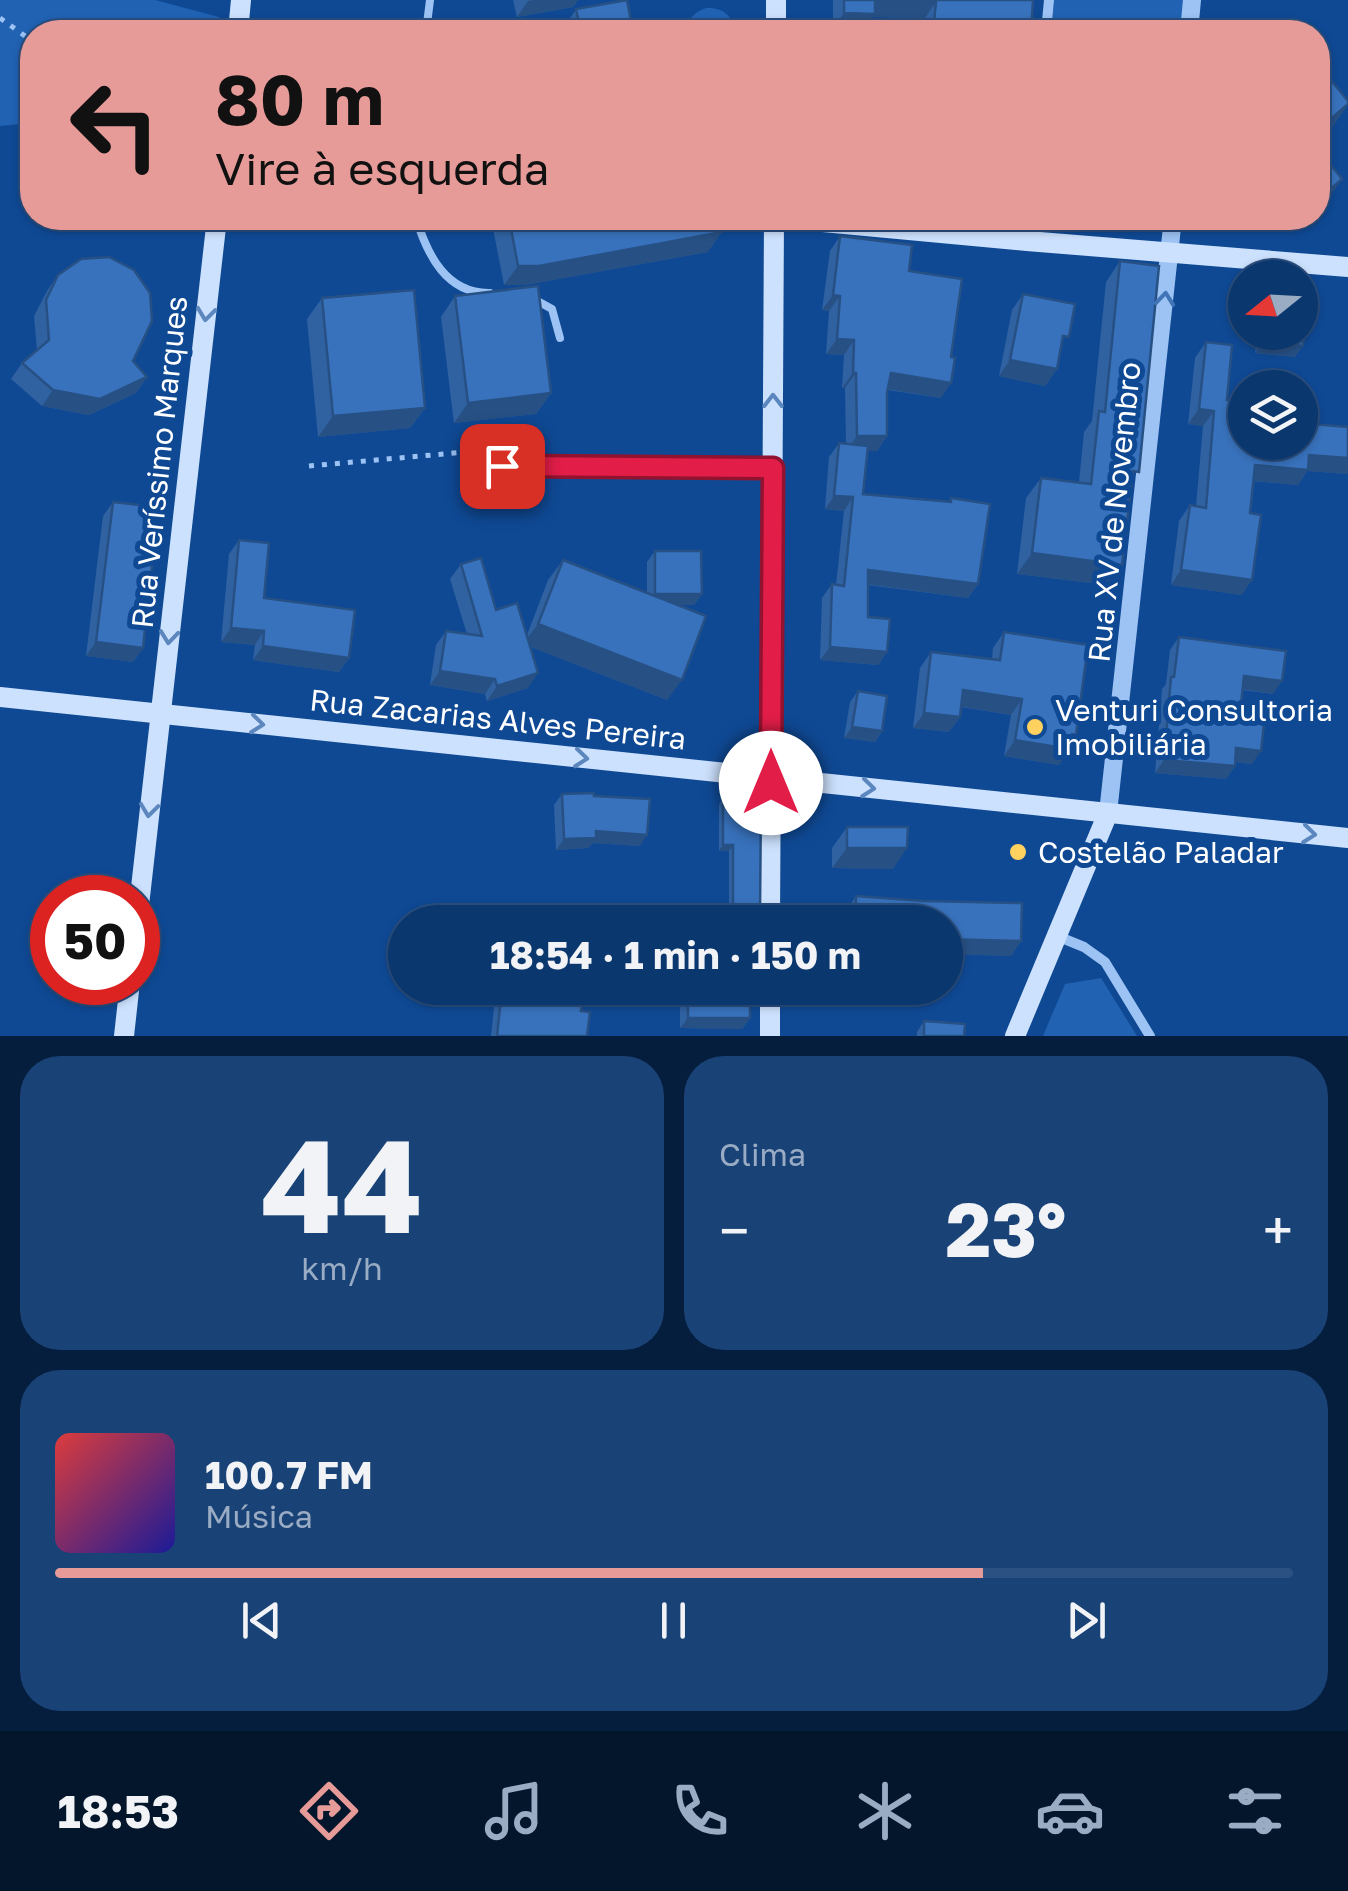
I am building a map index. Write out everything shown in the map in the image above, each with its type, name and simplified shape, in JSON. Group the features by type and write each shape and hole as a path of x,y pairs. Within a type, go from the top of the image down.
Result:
{"main road":[{"name":"Rua Veríssimo Marques","path":"142,875 216,230"},
{"path":"770,905 777,230"},
{"path":"907,230 1348,266"},
{"name":"Rua Zacarias Alves Pereira","path":"0,696 1348,838"},
{"path":"1015,1036 1108,813"},
{"path":"124,1036 127,1005"},
{"path":"770,1005 770,1036"}],"street":[{"path":"1027,241 1028,230"},
{"name":"Rua XV de Novembro","path":"1108,813 1173,230"},
{"path":"1056,936 1096,953 1105,962 1150,1036"}],"lane":[{"path":"421,230 438,268 459,287 482,294 502,293"},
{"path":"522,292 552,309 560,338"},
{"path":"501,449 502,466 773,468"}],"path":[{"path":"310,466 501,449"}],"shaded area":[{"path":"0,0 155,0 219,17 20,20 20,124 0,126"},
{"path":"1054,0 1186,0 1184,20 1052,20"},
{"path":"717,9 731,20 690,20 698,12"},
{"path":"1101,978 1137,1036 1043,1036 1065,984"}],"building":[{"path":"627,0 631,20 578,20 576,9"},
{"path":"844,0 1033,0 1032,20 934,20 936,2 875,1 875,14 844,13"},
{"path":"1330,79 1348,101 1330,120"},
{"path":"1330,164 1342,179 1330,190"},
{"path":"511,230 722,232 539,266 518,266"},
{"path":"840,236 912,245 909,271 962,279 951,383 891,373 887,436 857,436 854,340 837,339 840,296 833,295"},
{"path":"109,257 134,270 150,293 152,321 133,361 147,377 100,399 53,390 22,363 49,340 46,300 58,275 81,259"},
{"path":"1120,261 1159,266 1139,472 1133,471 1122,565 1032,553 1041,478 1091,484 1099,411 1105,412"},
{"path":"538,286 551,393 468,403 455,296"},
{"path":"414,290 425,408 333,416 322,298"},
{"path":"1023,294 1075,304 1069,337 1063,336 1057,369 1010,360"},
{"path":"1206,342 1228,345 1232,350 1228,460 1309,460 1308,470 1255,465 1250,513 1261,515 1252,580 1181,570 1190,505 1206,508 1214,411 1199,409"},
{"path":"1318,424 1348,427 1348,458 1318,456"},
{"path":"839,443 868,446 863,494 990,504 978,584 868,570 868,617 890,619 887,652 830,647 832,584 844,586 853,497 834,496"},
{"path":"113,502 167,508 163,538 155,537 143,648 96,642"},
{"path":"239,540 269,543 264,598 355,610 349,658 263,646 264,631 231,628"},
{"path":"655,551 701,551 702,594 655,594"},
{"path":"481,558 496,610 517,603 538,673 497,686 495,679 440,671 446,631 482,636 461,564"},
{"path":"563,560 706,616 682,680 538,624"},
{"path":"1004,632 1088,645 1076,735 1072,734 1069,749 1015,740 1022,699 963,690 960,717 924,713 931,652 1000,660"},
{"path":"1179,637 1286,651 1282,681 1244,676 1239,722 1264,724 1261,751 1236,748 1235,766 1164,760 1171,677"},
{"path":"858,691 887,696 882,731 852,727"},
{"path":"562,794 650,799 647,835 596,831 596,838 564,839"},
{"path":"723,798 761,798 760,905 733,905 733,845 723,845"},
{"path":"847,827 908,827 907,848 847,848"},
{"path":"856,896 1022,903 1021,941 963,939 963,905 856,905"},
{"path":"500,1005 582,1005 581,1011 590,1012 587,1036 497,1036"},
{"path":"688,1005 750,1005 750,1018 688,1018"},
{"path":"924,1021 965,1024 964,1036 924,1036"}],"place":[{"name":"Venturi Consultoria Imobiliária","path":"1035,727"},
{"name":"Costelão Paladar","path":"1018,852"}],"route":[{"path":"502,466 773,468 771,783"}]}
